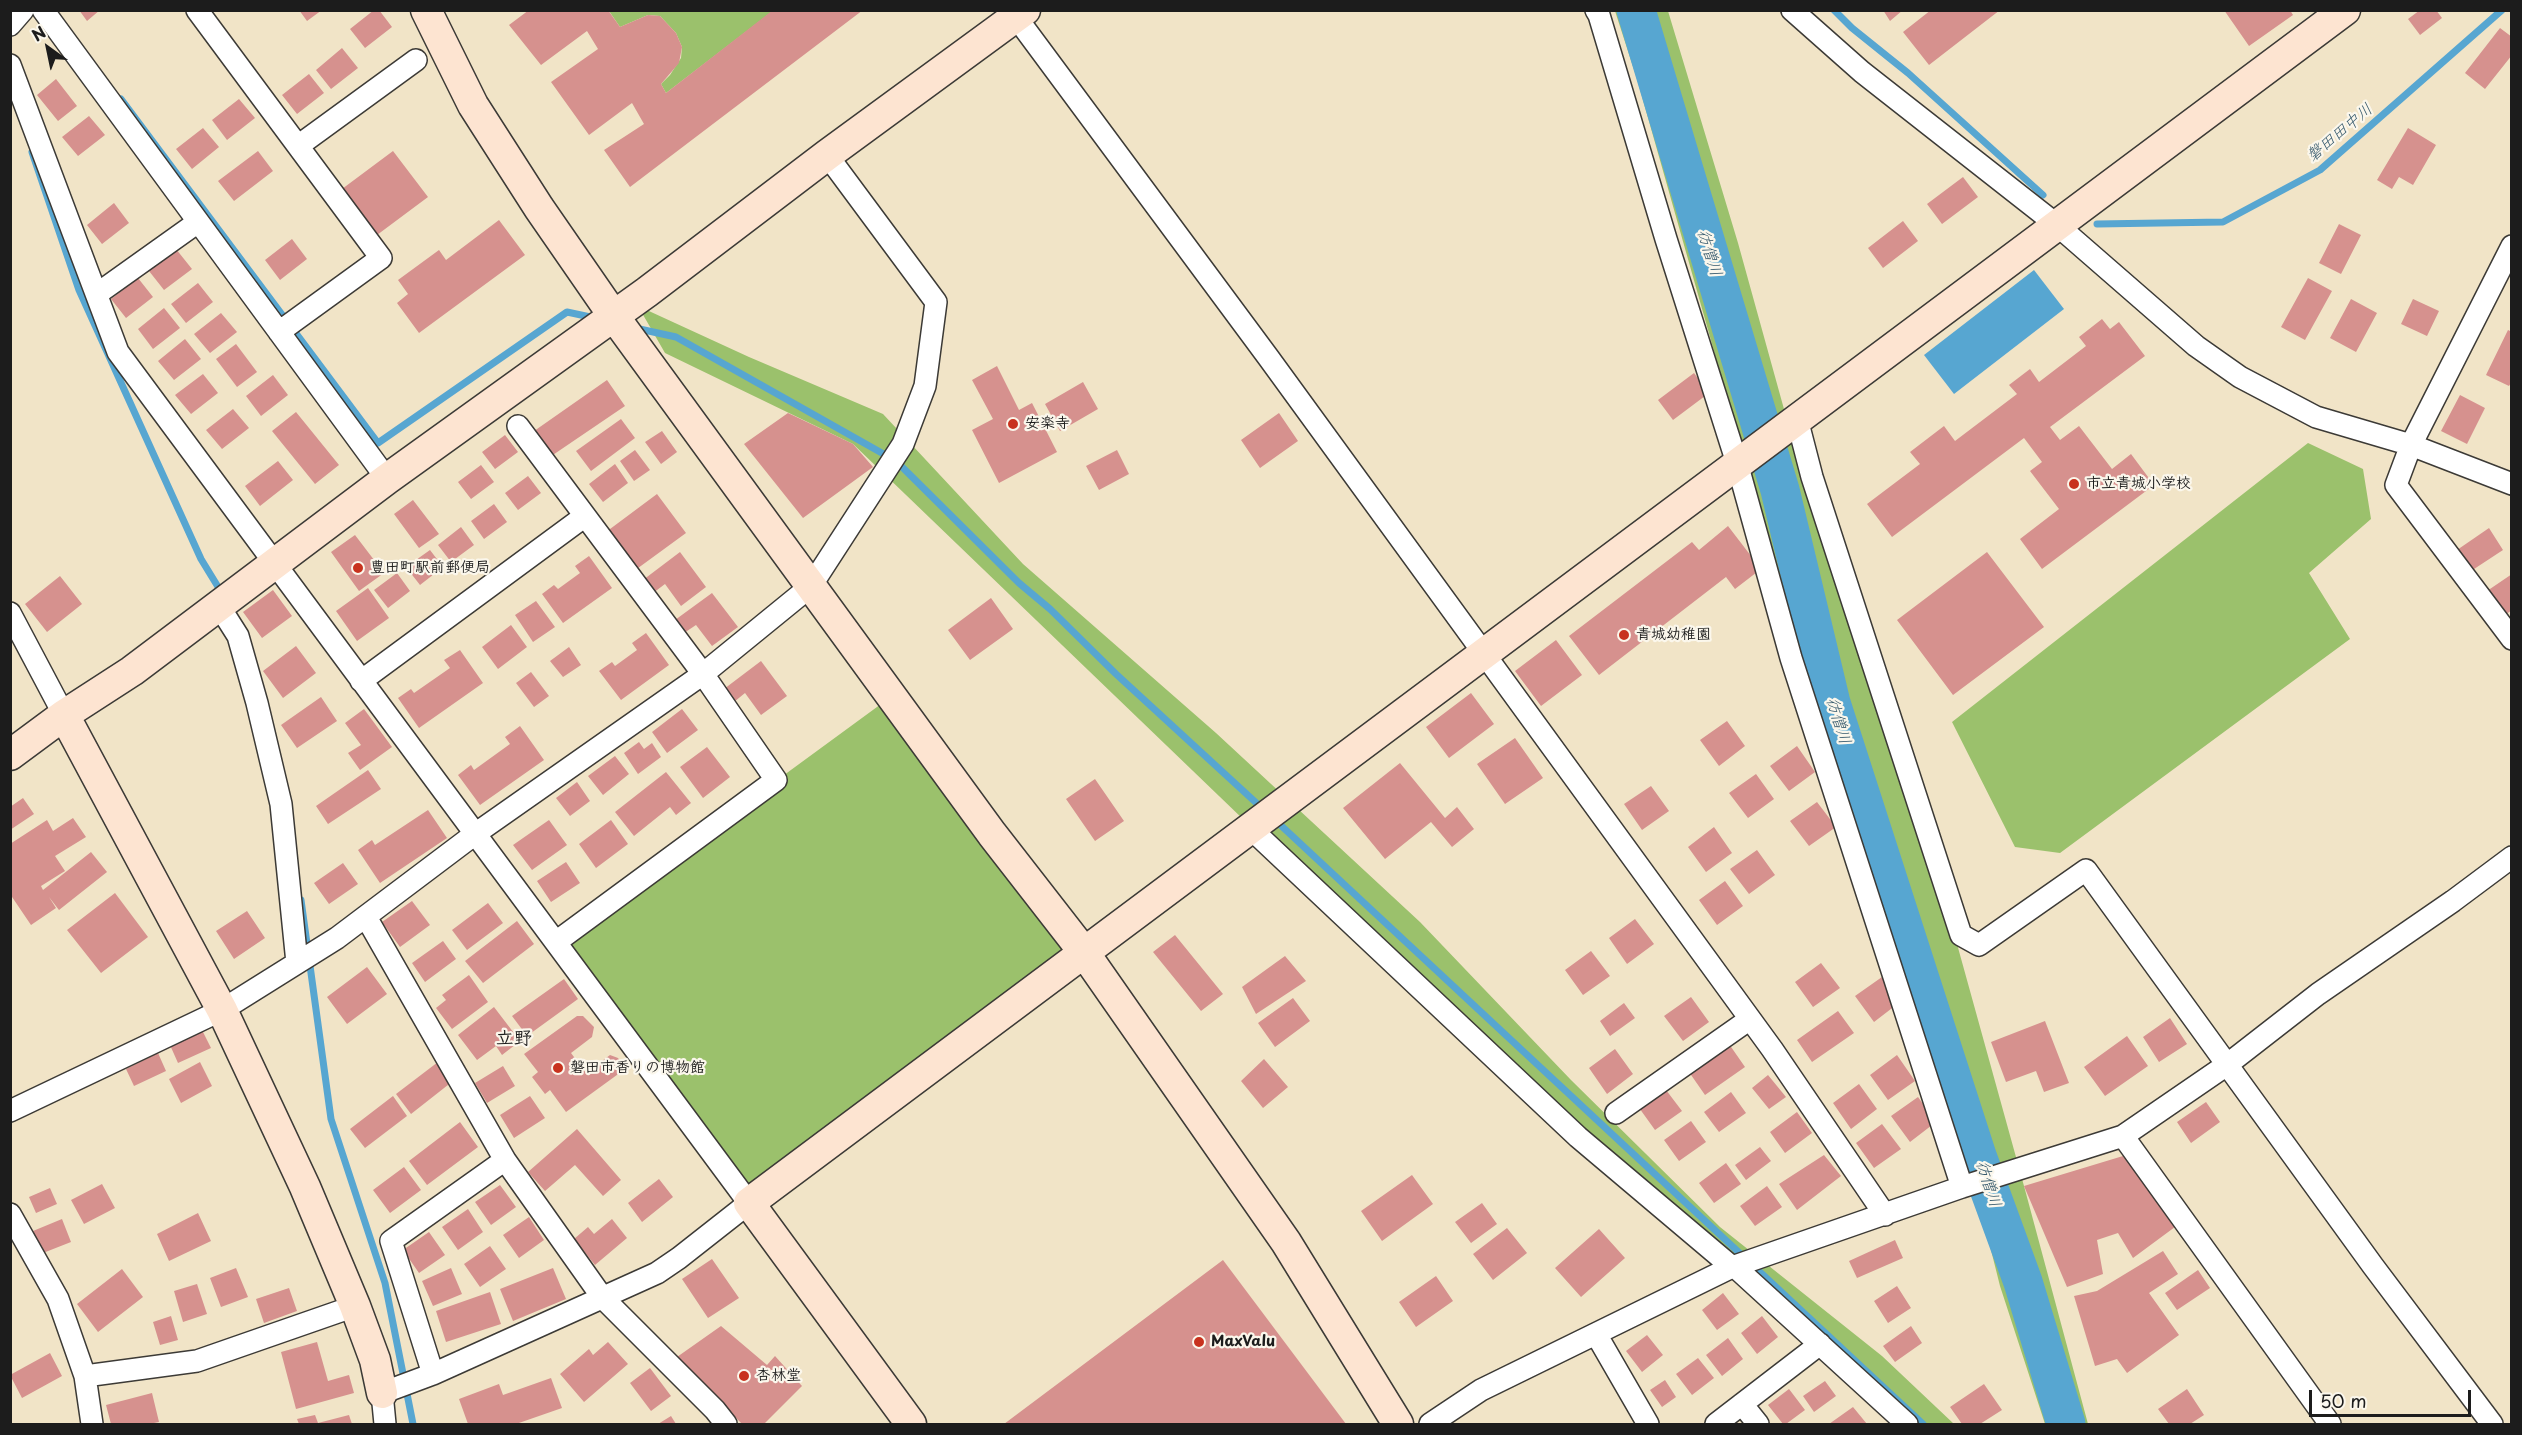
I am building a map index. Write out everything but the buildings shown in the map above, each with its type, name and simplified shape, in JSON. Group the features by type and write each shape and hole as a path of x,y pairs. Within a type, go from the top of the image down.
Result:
{"street":[{"path":"10,25 23,10"},
{"path":"43,10 387,479"},
{"path":"197,10 381,258 279,332"},
{"path":"426,10 472,105 539,208 613,315 992,834 1083,951 1286,1242 1398,1425"},
{"path":"1792,10 1862,72 2057,225 2196,346 2240,377 2316,417 2410,445 2511,483"},
{"path":"382,1393 433,1374 657,1273 1083,951 2344,11"},
{"path":"1598,12 1666,239 1737,463 1791,658 1962,1187"},
{"path":"10,755 64,716 132,672 387,479 647,292 827,155 1021,14 1750,1019 1836,1140 1885,1215"},
{"path":"298,146 417,60"},
{"path":"10,65 118,352 749,1203 910,1425"},
{"path":"10,1110 222,1010 297,963 366,917 475,834 703,674 811,586 903,444 925,386 936,302 827,155"},
{"path":"97,294 198,222"},
{"path":"2510,255 2410,445 2396,484 2511,639"},
{"path":"1797,419 1812,477 1961,935 1979,945 2086,870 2373,1266 2492,1425"},
{"path":"518,426 703,674 776,780 556,942"},
{"path":"361,681 585,516"},
{"path":"219,606 238,636 257,703 280,804 297,963"},
{"path":"10,613 222,1010 305,1188 355,1306 375,1360 386,1425"},
{"path":"1249,827 1578,1137 1733,1266 1907,1425"},
{"path":"1430,1425 1481,1390 1733,1266 1962,1187 2123,1137 2228,1064 2318,994 2453,901 2511,857"},
{"path":"366,917 505,1160 602,1298 715,1410 726,1425"},
{"path":"1616,1113 1750,1019"},
{"path":"2123,1137 2330,1425"},
{"path":"433,1374 391,1241 505,1160"},
{"path":"10,1214 58,1299 85,1376 92,1425"},
{"path":"85,1376 196,1361 355,1306"},
{"path":"1596,1334 1648,1425"},
{"path":"1716,1425 1820,1344"},
{"path":"1742,1404 1758,1425"}],"green space":[{"path":"609,11 773,11 666,93 661,84 681,58 682,47 676,33 660,16 648,15 620,27"},
{"path":"1615,11 1668,11 1738,243 1805,485 1913,785 2088,1424 2045,1424 2000,1286 1972,1174 1934,1100 1762,552 1714,351 1637,79"},
{"path":"638,306 749,357 883,414 1023,564 1216,733 1420,922 1571,1080 1720,1227 1882,1356 1954,1424 1893,1424 1402,972 853,444 665,353"},
{"path":"2308,443 2363,469 2371,519 2309,573 2350,639 2060,853 2015,847 1952,722"},
{"path":"892,696 1083,951 749,1203 556,942"}],"water":[{"path":"2034,270 2064,309 1954,394 1924,355"}],"waterway":[{"name":"彷僧川","path":"1636,10 1780,490 1831,703 1977,1156 2023,1282 2066,1424"},
{"name":"磐田田中川","path":"1834,10 1852,28 1908,73 2043,195"},
{"name":"磐田田中川","path":"2097,224 2223,222 2320,170 2502,10"},
{"path":"121,99 378,443 567,312 595,318"},
{"path":"32,152 79,290 201,559 223,595"},
{"path":"635,328 676,337 896,461 1019,583 1050,609 1116,674 1264,810"},
{"path":"1274,819 1923,1424"},
{"path":"301,900 331,1119 385,1283 413,1424"}],"place":[{"name":"安楽寺","path":"1013,424"},
{"name":"市立青城小学校","path":"2074,484"},
{"name":"豊田町駅前郵便局","path":"358,568"},
{"name":"青城幼稚園","path":"1624,635"},
{"name":"磐田市香りの博物館","path":"558,1068"},
{"name":"MaxValu","path":"1199,1342"},
{"name":"杏林堂","path":"744,1376"}],"district":[{"name":"立野","path":"514,1039"}]}
